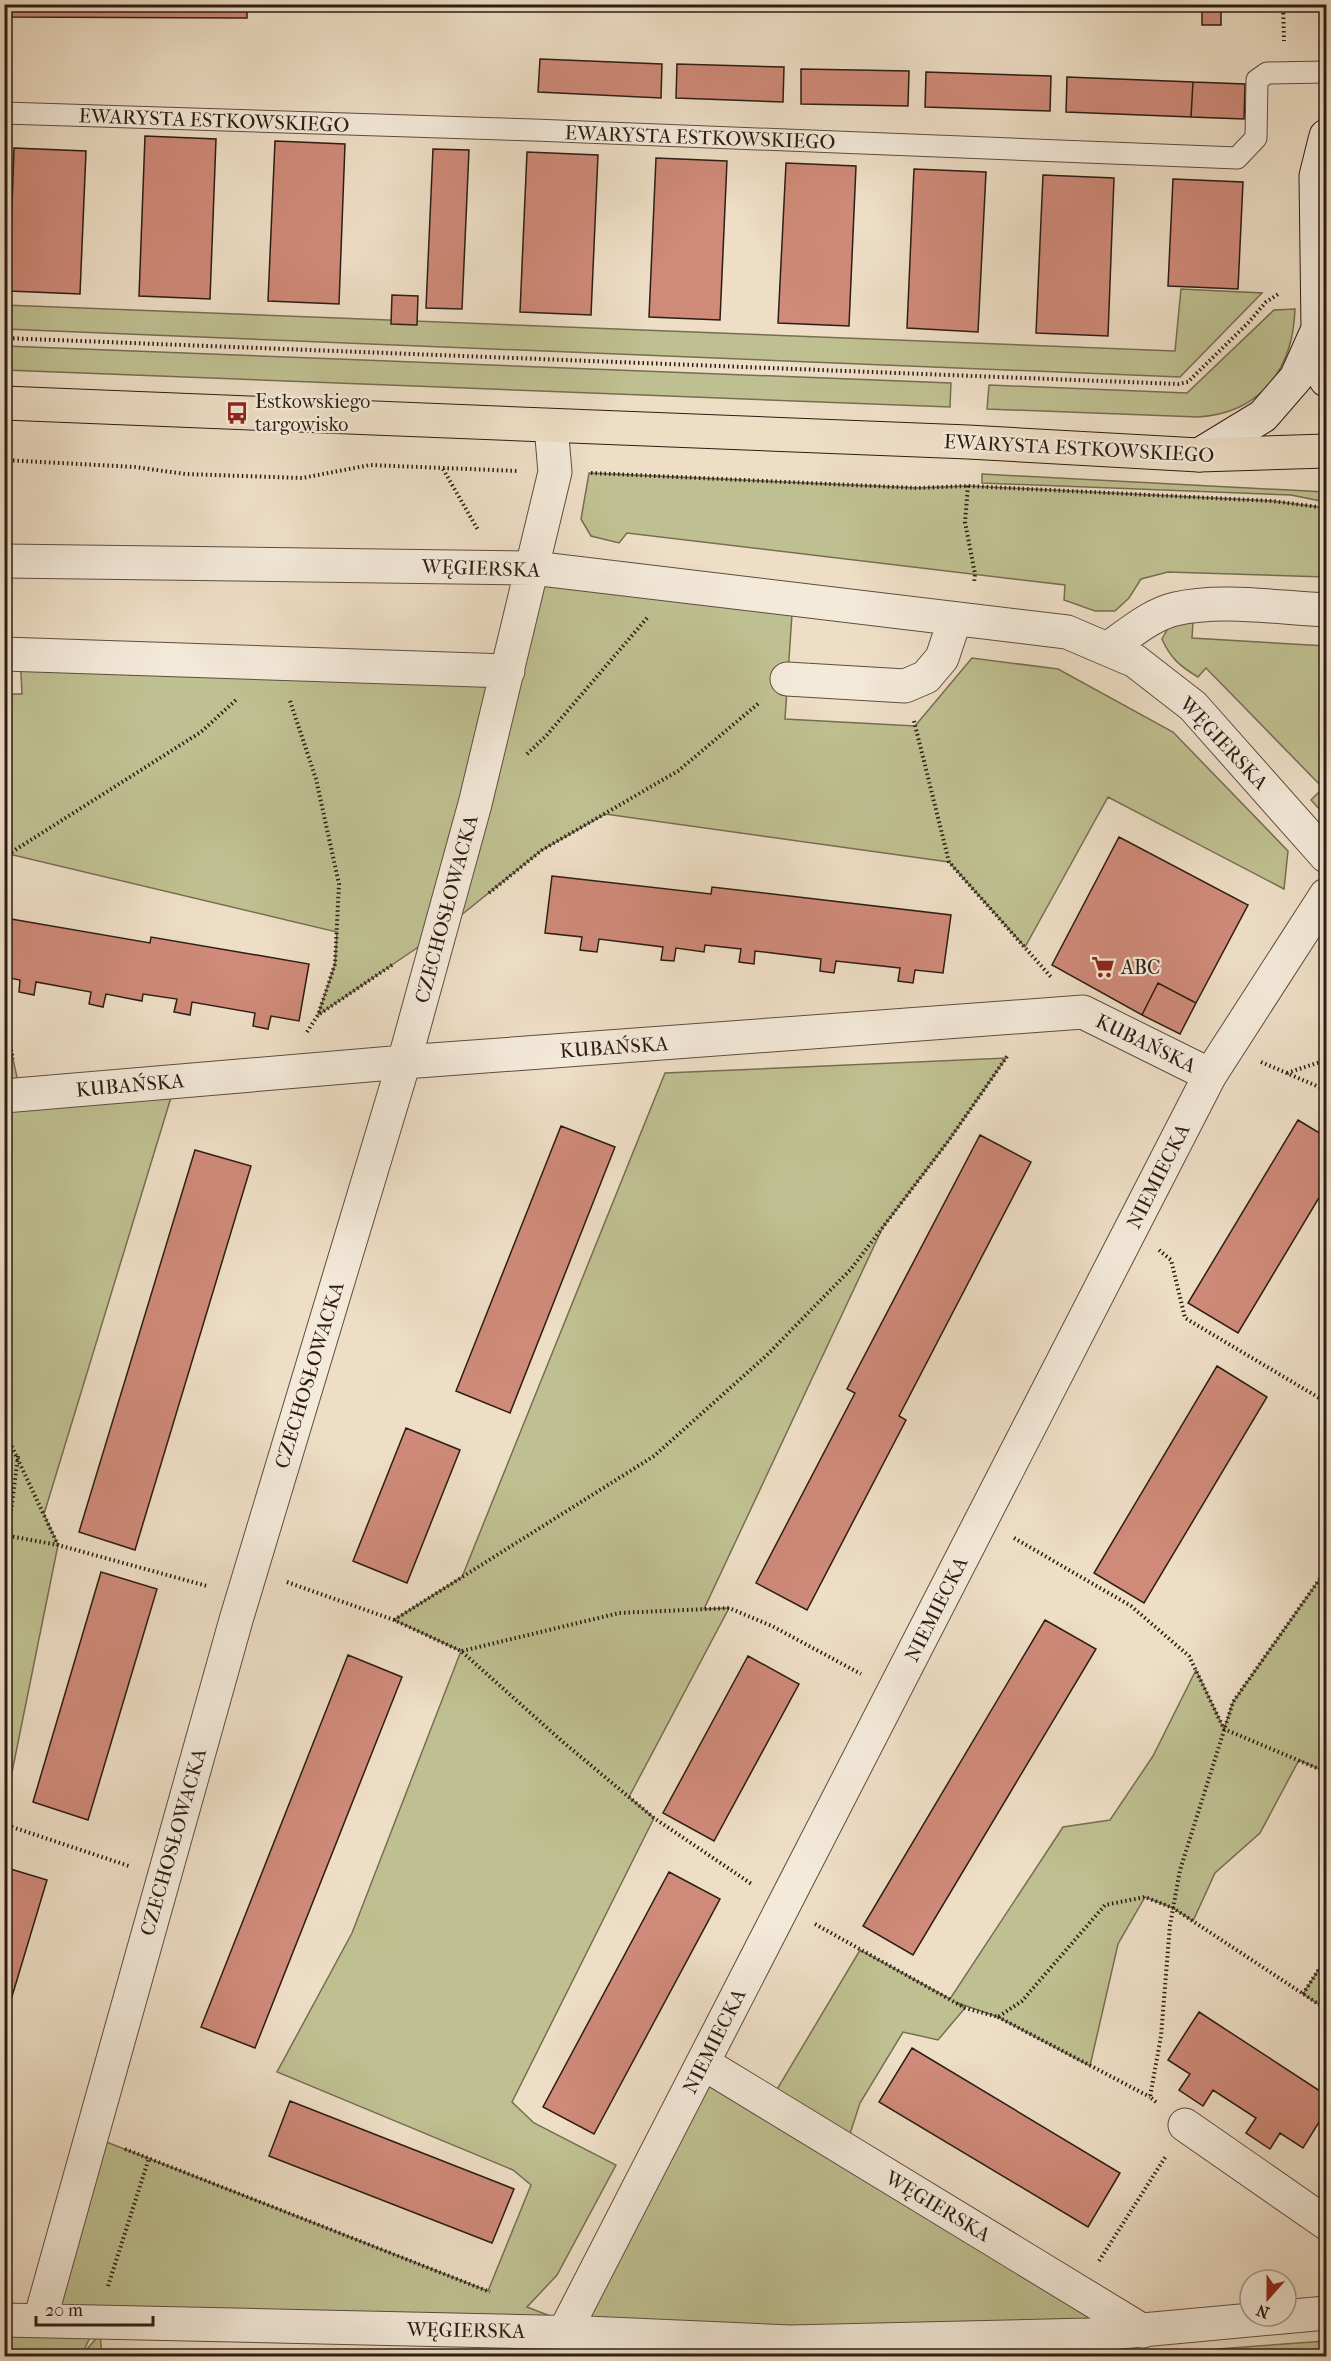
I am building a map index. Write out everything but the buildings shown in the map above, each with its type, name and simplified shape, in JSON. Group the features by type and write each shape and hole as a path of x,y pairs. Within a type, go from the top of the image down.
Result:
{"main road":[{"name":"EWARYSTA ESTKOWSKIEGO","path":"4,403 979,443 1199,455 1326,451"}],"street":[{"path":"1326,136 1316,176 1318,329 1326,380"},
{"path":"1199,455 1263,416 1296,378 1318,329"},
{"name":"CZECHOSŁOWACKA","path":"40,2320 243,1596 404,1062 475,804 555,472 551,426"},
{"name":"WĘGIERSKA","path":"4,561 533,568 1067,632 1136,661 1193,706 1326,856"},
{"path":"1107,649 1143,624 1174,609 1217,604 1326,610"},
{"path":"787,679 905,686 926,677 942,658 962,619"},
{"path":"4,654 508,671"},
{"name":"NIEMIECKA","path":"564,2333 1210,1075 1326,895"},
{"name":"KUBAŃSKA","path":"4,1096 404,1062 1083,1012 1210,1075"},
{"name":"WĘGIERSKA","path":"703,2063 1143,2331"},
{"path":"1185,2125 1326,2223"},
{"name":"WĘGIERSKA","path":"4,2320 564,2333 790,2342 1089,2335 1326,2313"}],"lane":[{"name":"EWARYSTA ESTKOWSKIEGO","path":"4,113 534,130 1237,158 1256,138 1257,80 1267,73 1326,72"}],"path":[{"path":"4,338 1178,384 1188,382 1266,302 1284,290"},
{"path":"4,460 135,467 185,474 302,478 370,465 917,488 968,486 1272,501 1326,508"},
{"path":"442,468 501,567"},
{"path":"962,619 975,574 965,522 968,486"},
{"path":"522,759 546,736 631,634 679,586"},
{"path":"4,857 201,732 277,663 315,779 339,884 335,964 318,1015 285,1072"},
{"path":"482,899 542,850 678,771 787,679"},
{"path":"905,686 949,861 1083,1012"},
{"path":"318,1015 393,965"},
{"path":"394,1620 654,1456 767,1355 851,1269 949,1140 1036,1016"},
{"path":"1228,1047 1326,1090"},
{"path":"1287,1073 1326,1060"},
{"path":"1133,1226 1171,1260 1185,1318 1326,1402"},
{"path":"4,1430 58,1545"},
{"path":"18,1456 6,1535 7,1826 163,1878"},
{"path":"982,1520 1131,1606 1188,1656 1224,1730 1326,1772"},
{"path":"6,1535 58,1545 243,1596"},
{"path":"1150,2097 1161,2036 1170,1924 1180,1870 1233,1702 1326,1570"},
{"path":"461,1651 619,1613 729,1608 772,1626 894,1692"},
{"path":"1303,1994 1326,1958"},
{"path":"998,2017 1150,2097 1185,2125 1079,2292"},
{"path":"91,2136 497,2295"},
{"path":"96,2321 149,2158"}],"green space":[{"path":"1181,289 1262,293 1180,377 5,329 5,305 1175,351"},
{"path":"1295,309 1288,351 1269,384 1256,397 1220,414 1198,417 987,409 989,385 1187,393 1274,310"},
{"path":"5,346 951,383 950,407 5,370"},
{"path":"589,473 917,488 968,486 1272,501 1326,508 1326,577 1168,572 1141,579 1129,598 1115,611 1095,611 1064,600 1065,585 627,533 619,543 591,536 581,519"},
{"path":"982,474 1326,492 1326,502 1291,495 982,483"},
{"path":"533,568 793,599 785,719 915,726 972,658 1058,669 1173,732 1288,851 1284,889 1108,797 1025,947 949,862 605,814 542,850 439,933 318,1015 335,964 337,932 9,854 5,857 5,694 22,694 20,654 507,671"},
{"path":"1194,607 1192,638 1326,646 1326,816 1311,800 1323,788 1206,668 1198,677 1172,657 1162,639 1172,621"},
{"path":"4,1019 21,1095 176,1081 44,1514 58,1545 8,1792 9,1826 4,1825"},
{"path":"1006,1058 949,1140 883,1227 704,1609 729,1608 629,1797 654,1818 512,2102 534,2123 616,2165 557,2275 527,2307 568,2323 703,2063 769,2103 860,1950 950,1999 1063,1827 1110,1820 1153,1756 1196,1670 1224,1729 1233,1702 1326,1570 1326,1772 1299,1760 1260,1833 1215,1873 1193,1921 1173,1908 1145,1897 1118,1944 1090,2066 998,2017 955,2002 965,2008 938,2040 903,2032 860,2103 845,2149 1143,2331 97,2321 82,2355 100,2334 102,2356 5,2356 4,2324 40,2319 91,2136 488,2291 531,2185 513,2170 277,2072 352,1933 461,1651 394,1620 462,1577 665,1073"},
{"path":"1326,1958 1326,2009 1303,1994"},
{"path":"1326,2341 1326,2356 1121,2356"}],"place":[{"name":"Estkowskiego targowisko","path":"237,413"},
{"name":"ABC","path":"1103,967"}]}
